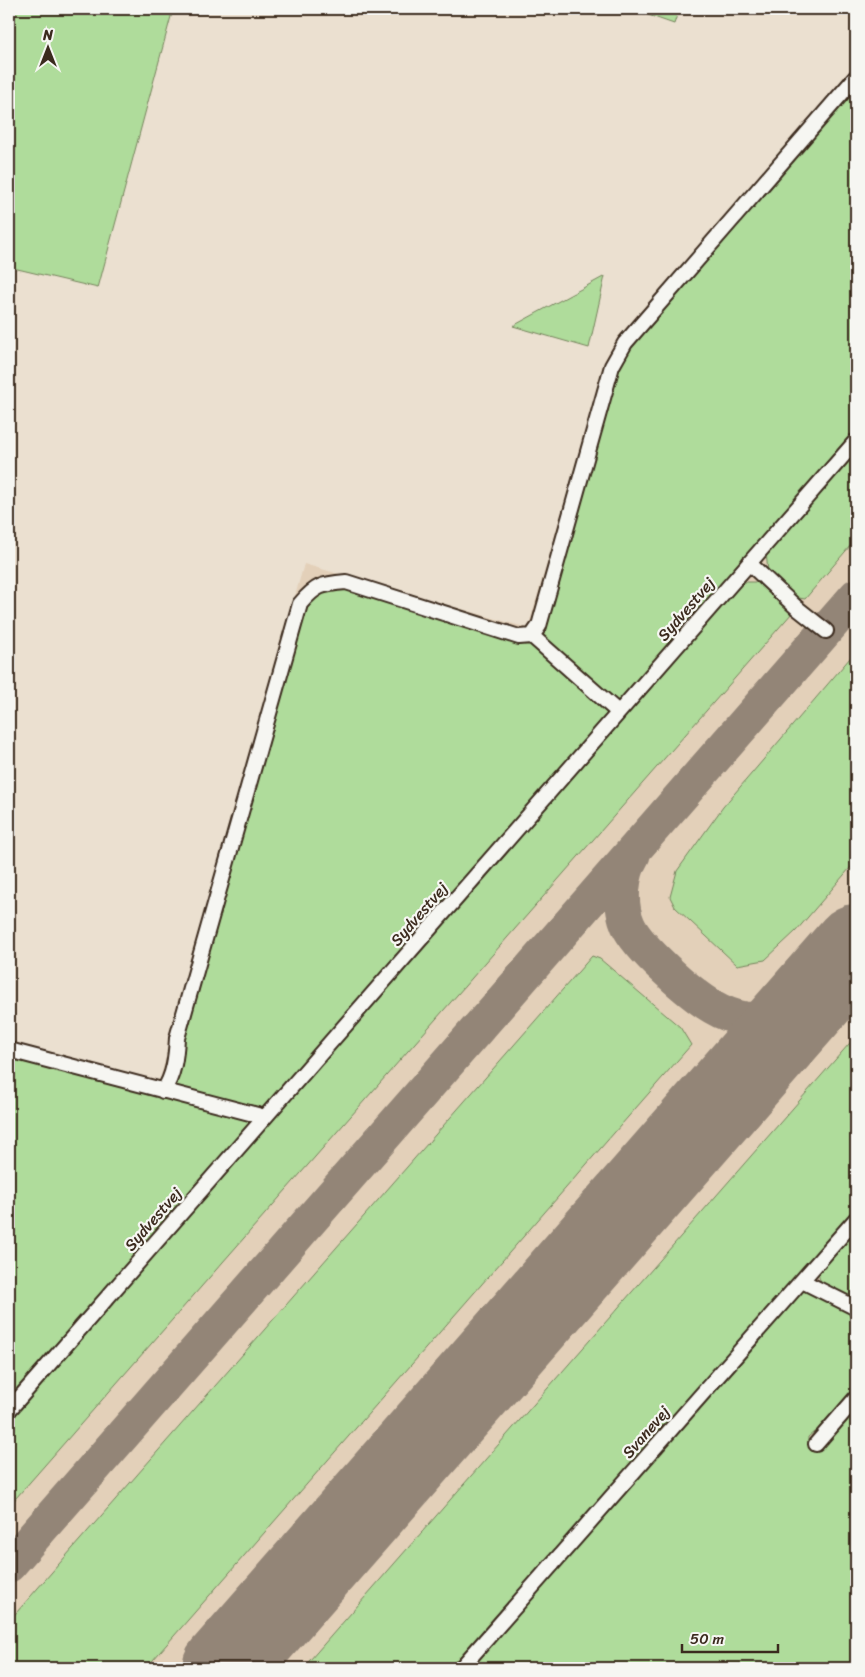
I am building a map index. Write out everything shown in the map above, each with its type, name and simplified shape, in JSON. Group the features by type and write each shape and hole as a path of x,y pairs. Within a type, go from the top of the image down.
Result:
{"lane":[{"path":"532,636 539,626 612,366 625,343 856,77"},
{"name":"Sydvestvej","path":"9,1410 856,441"},
{"path":"749,563 797,608 826,631"},
{"path":"163,1091 168,1083 176,1057 177,1038 300,604 311,591 326,584 346,582 519,637 532,636 618,712"},
{"path":"9,1050 265,1117"},
{"name":"Svanevej","path":"461,1668 856,1219"},
{"path":"802,1281 856,1308"},
{"path":"816,1444 856,1398"}],"shaded area":[{"path":"856,67 856,1668 9,1668 9,1044 159,1083 304,564 528,628 608,354"}],"green space":[{"path":"9,9 173,9 98,288 9,267"},
{"path":"631,9 679,9 674,24"},
{"path":"856,84 856,433 616,705 538,636 618,361"},
{"path":"605,276 589,348 513,326"},
{"path":"856,448 856,539 805,599 793,597 768,572 766,552"},
{"path":"740,582 758,582 792,613 9,1506 9,1420"},
{"path":"345,586 530,641 610,711 262,1113 171,1089 183,1035 303,606 310,596"},
{"path":"856,651 856,861 796,931 765,960 737,965 675,907 670,897 677,871 723,807"},
{"path":"592,956 600,959 680,1027 691,1045 146,1668 9,1668 9,1621"},
{"path":"856,1036 856,1213 458,1668 303,1668"},
{"path":"9,1054 253,1117 253,1121 9,1401"},
{"path":"856,1224 856,1304 836,1295 825,1287 818,1275 818,1267"},
{"path":"807,1287 856,1312 856,1394 823,1427 808,1437 808,1444 812,1449 856,1404 856,1668 466,1668 800,1289"}],"taxiway":[{"path":"9,1565 856,596"},
{"path":"633,855 624,880 622,899 625,917 642,946 679,981 713,1007 745,1019 768,1018 805,1006"}],"runway":[{"path":"225,1668 856,947"}]}
